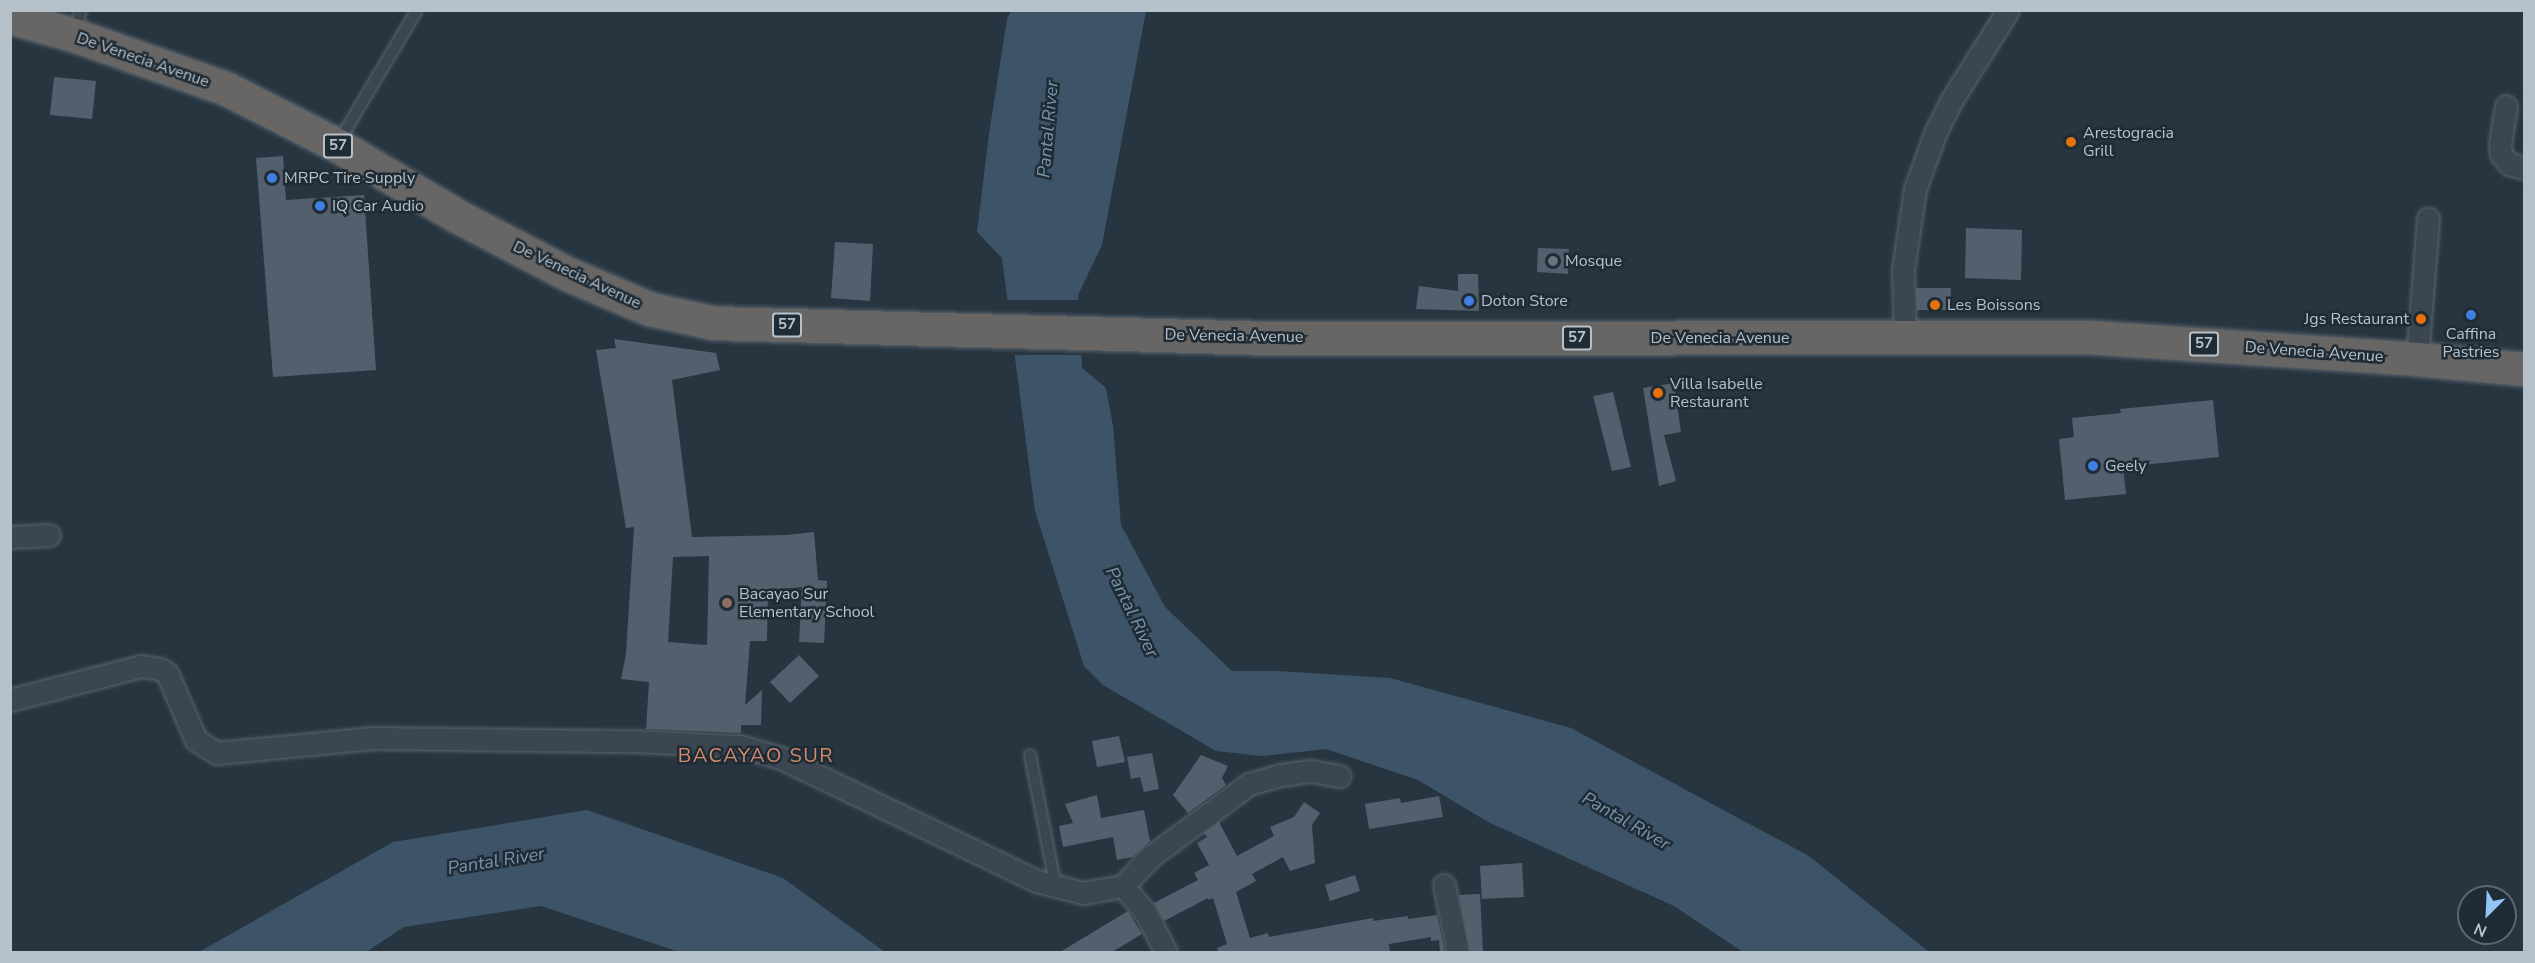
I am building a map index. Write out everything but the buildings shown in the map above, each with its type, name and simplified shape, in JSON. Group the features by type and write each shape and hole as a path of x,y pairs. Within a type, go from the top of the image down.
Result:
{"highway":[{"name":"De Venecia Avenue","path":"10,17 77,23 227,89 337,145 457,216 560,270 650,309 714,323 1270,338 2088,337 2417,359 2524,369"}],"street":[{"path":"1905,338 1903,270 1915,189 1936,131 1951,101 2008,10"},
{"path":"2506,106 2500,143 2501,154 2509,164 2524,168"},
{"path":"2417,359 2428,218"},
{"path":"10,537 49,535"},
{"path":"10,700 141,666 160,669 166,674 196,740 217,753 374,738 633,741 740,746 781,758 981,857 1056,888 1083,893 1123,886 1150,857 1249,784 1281,775 1311,771 1340,776"},
{"path":"1444,885 1458,952"},
{"path":"1123,886 1144,912 1166,952"}],"lane":[{"path":"337,145 417,10"},
{"path":"1030,755 1056,888"}],"water":[{"name":"Pantal River","path":"1011,11 1146,11 1102,245 1078,295 1082,368 1106,388 1113,426 1121,525 1165,607 1232,671 1278,671 1390,678 1571,728 1809,856 1929,952 1743,952 1674,906 1488,822 1418,780 1326,749 1262,756 1216,751 1103,685 1084,666 1035,511 1002,258 977,232 989,134 1007,19"},
{"name":"Pantal River","path":"587,810 783,878 885,952 679,952 541,906 404,927 366,952 199,952 393,842"}],"pier":[{"path":"1005,300 1081,300 1085,355 1013,355"}],"place":[{"name":"Arestogracia Grill","path":"2071,142"},
{"name":"MRPC Tire Supply","path":"272,178"},
{"name":"IQ Car Audio","path":"320,206"},
{"name":"Mosque","path":"1553,261"},
{"name":"Doton Store","path":"1469,301"},
{"name":"Les Boissons","path":"1935,305"},
{"name":"Caffina Pastries","path":"2471,315"},
{"name":"Jgs Restaurant","path":"2421,319"},
{"name":"Villa Isabelle Restaurant","path":"1658,393"},
{"name":"Geely","path":"2093,466"},
{"name":"Bacayao Sur Elementary School","path":"727,603"}],"district":[{"name":"BACAYAO SUR","path":"756,755"}]}
